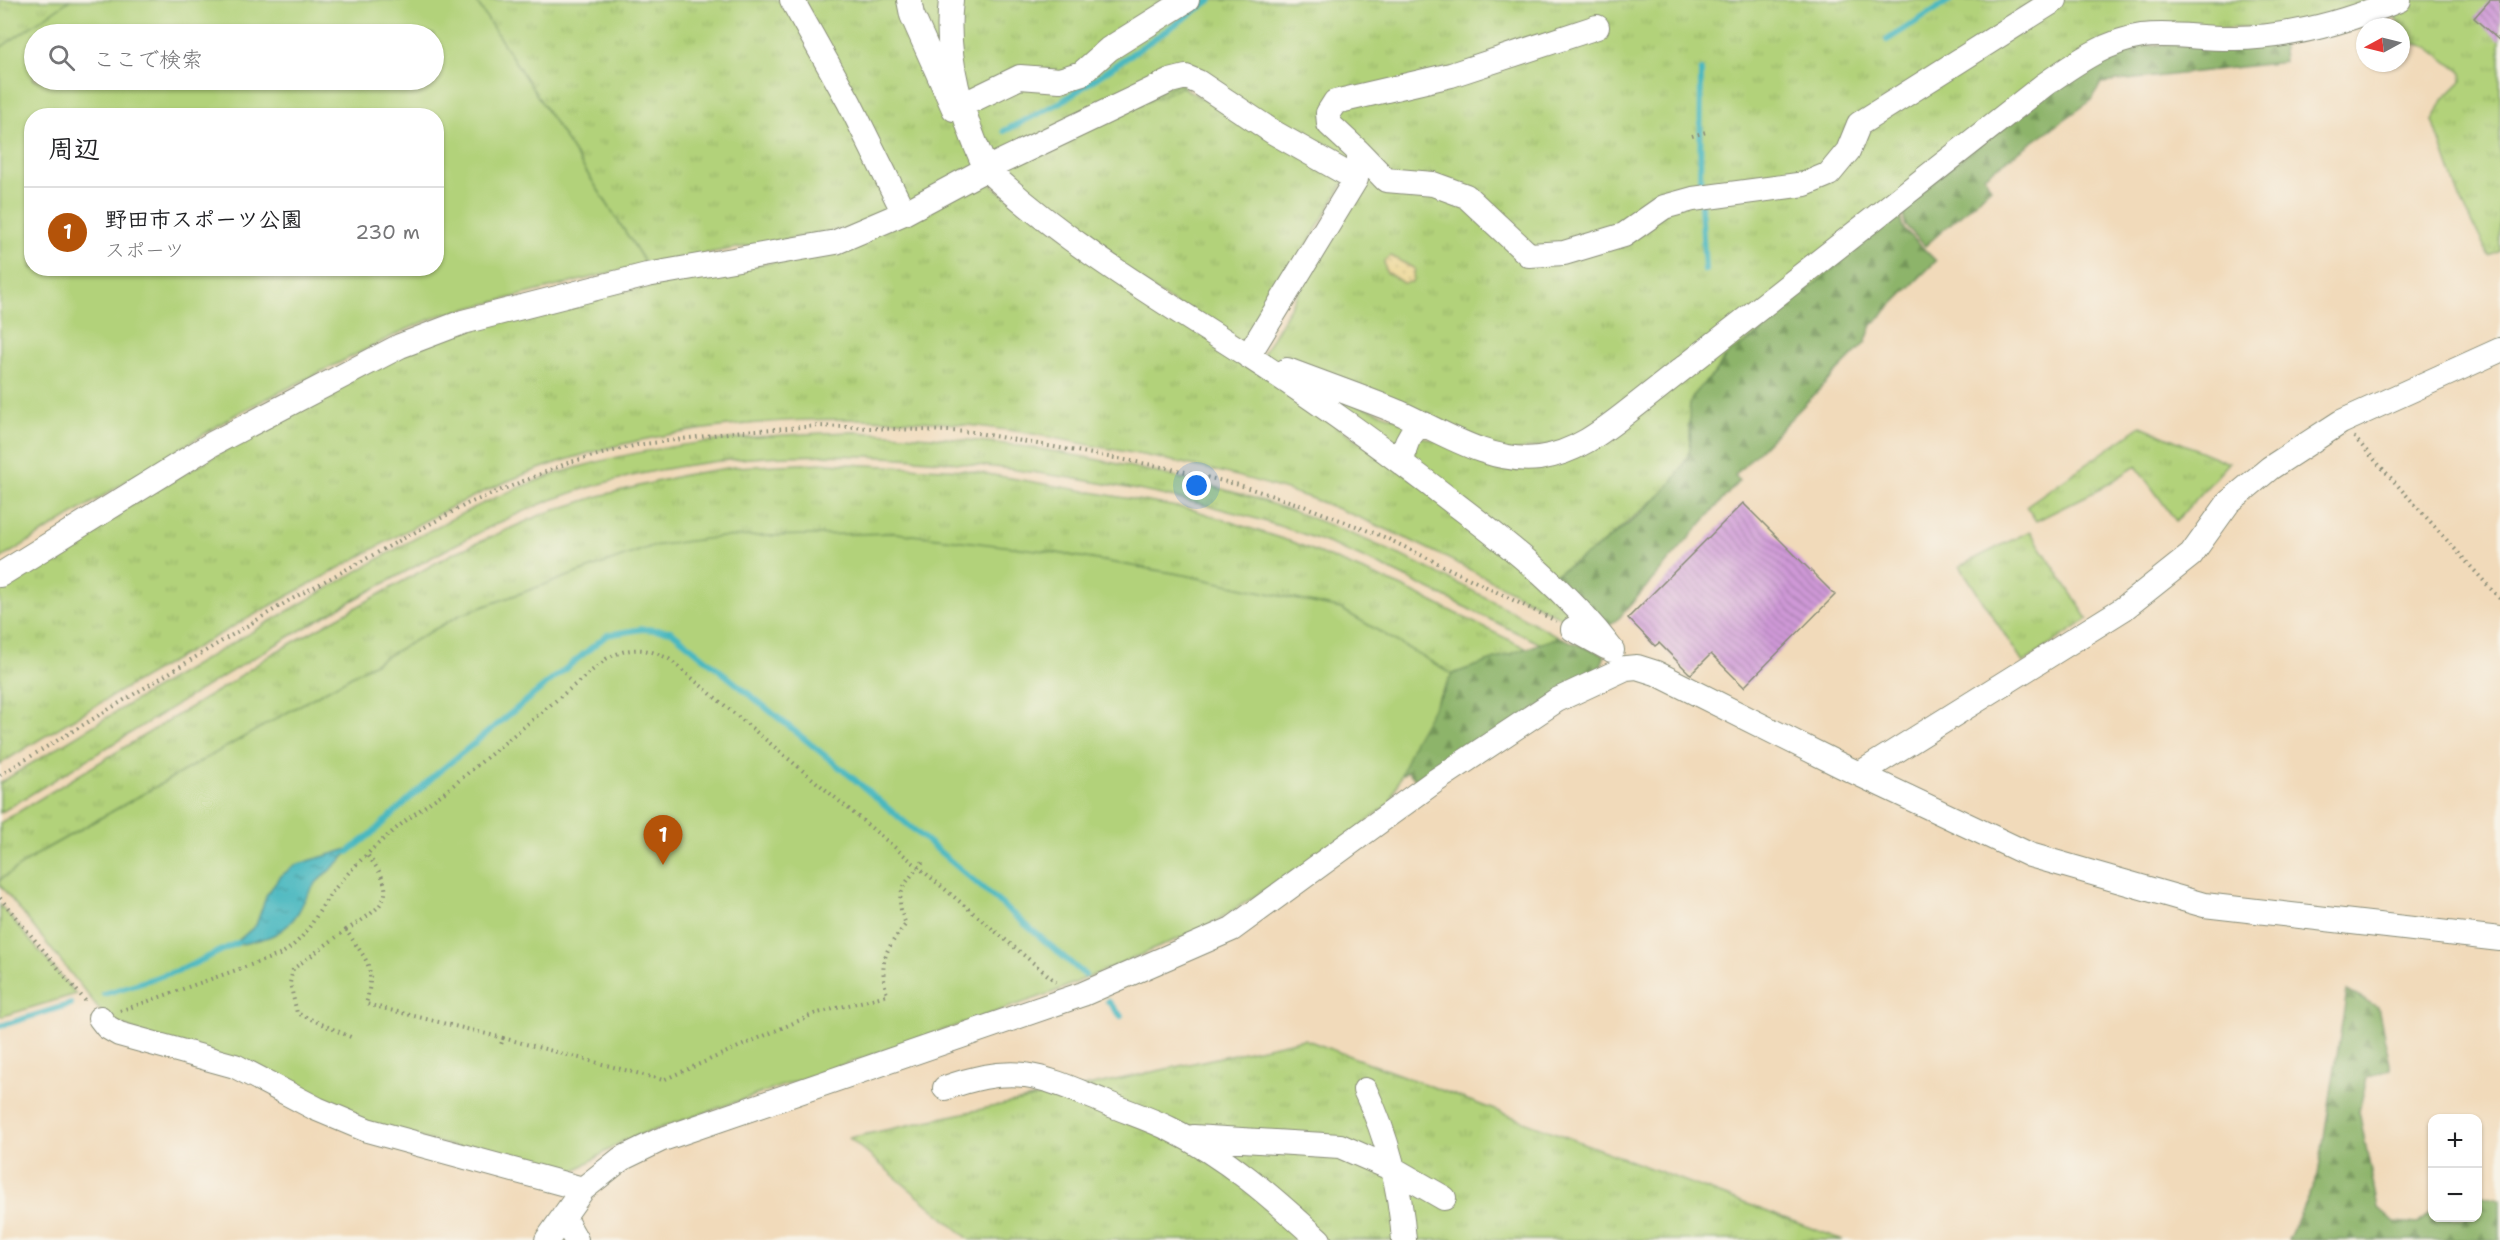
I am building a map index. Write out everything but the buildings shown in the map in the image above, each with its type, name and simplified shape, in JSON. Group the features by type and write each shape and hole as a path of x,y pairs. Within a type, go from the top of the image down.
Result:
{"street":[{"path":"792,0 849,102 904,213"},
{"path":"909,0 912,15 954,109 1020,77 1060,80 1082,73 1109,49 1187,0"},
{"path":"951,0 951,58 970,132 986,169 1023,202 1090,254 1248,356 1404,465 1536,568 1588,618 1619,659"},
{"path":"1597,27 1451,75 1335,102 1328,112 1329,124 1386,180 1433,183 1466,196 1529,255 1564,253 1623,235 1664,207 1699,198 1805,184 1829,174 1848,151 1859,124 2055,0"},
{"path":"1248,356 1424,424 1475,448 1496,455 1537,458 1578,446 1630,410 1851,239 2044,85 2075,64 2111,45 2140,36 2234,38 2274,35 2349,20 2398,0"},
{"path":"0,575 212,444 400,346 463,322 647,275 836,242 904,213 986,169 1170,81 1186,77 1198,82 1273,132 1356,179"},
{"path":"1248,356 1356,179 1360,162 1359,152"},
{"path":"1859,774 2123,609 2191,555 2229,502 2270,468 2341,422 2500,350"},
{"path":"1404,465 1404,451 1413,431 1424,424"},
{"path":"1573,629 1619,659 1656,673 1859,774 2030,855 2204,905 2500,939"},
{"path":"546,1240 583,1189 621,1159 660,1140 1074,997 1232,929 1435,782 1619,659"},
{"path":"100,1018 107,1027 119,1034 235,1066 317,1109 367,1130 583,1189"},
{"path":"945,1088 971,1078 993,1075 1024,1075 1054,1082 1182,1136 1212,1152 1276,1201 1319,1240"},
{"path":"1365,1090 1384,1131 1395,1170 1404,1240"},
{"path":"1182,1136 1211,1140 1324,1143 1340,1146 1395,1170 1444,1198"},
{"path":"563,1217 576,1240"}],"path":[{"path":"1692,136 1706,132"},
{"path":"2341,422 2500,599"},
{"path":"0,775 290,600 466,504 570,462 637,445 743,431 819,426 972,432 1169,468 1239,485 1301,505 1382,536 1573,629"},
{"path":"0,898 100,1018 279,955 304,937 337,885 417,811 445,792 606,659 620,652 652,650 669,659 1074,997"},
{"path":"353,1038 297,1013 290,983 293,969 346,930 376,912 386,894 386,882 368,856"},
{"path":"346,930 371,967 372,982 366,1004 663,1080 814,1014 887,995 882,965 892,942 906,924 899,908 899,898 906,882 924,860"},
{"path":"500,1048 503,1038"}],"green space":[{"path":"0,0 70,0 35,24 24,24 24,32 0,48"},
{"path":"70,0 475,0 646,264 438,316 401,332 240,412 0,559 0,48 24,32 24,90 444,90 444,24 35,24"},
{"path":"475,0 787,0 893,205 856,227 646,264"},
{"path":"798,0 2382,0 2289,27 2140,30 1584,438 1510,452 1261,358 1364,178 1200,79 908,204"},
{"path":"2385,0 2500,0 2500,251 2489,256 2459,196 2433,121 2443,100 2462,81 2461,72 2428,47 2410,42 2410,18 2396,18"},
{"path":"2282,39 2284,62 2101,83 2092,100 1984,176 1991,188 1925,246 1906,226 1901,208 2034,101 2129,46"},
{"path":"1177,84 1346,179 1245,350 1127,272 1000,168"},
{"path":"981,178 1446,502 1597,637 1527,599 1384,528 1284,489 1206,468 1037,434 960,424 903,420 787,421 671,434 616,446 562,461 499,485 409,529 240,623 0,764 0,580 369,367 494,317 798,257"},
{"path":"1898,209 1903,228 1936,261 1872,325 1865,343 1735,475 1739,481 1619,618 1603,629 1552,576 1609,539 1668,487 1681,469 1689,452 1691,438 1689,408 1694,394 1717,371 1724,359 1736,348 1757,336 1774,314 1833,270 1837,261"},
{"path":"1837,261 1833,270 1774,314 1770,325 1723,359 1718,370 1707,381 1688,425 1691,443 1689,453 1672,485 1587,556 1552,576 1411,463 1417,436 1535,464"},
{"path":"1297,383 1409,423 1396,450"},
{"path":"2141,426 2229,463 2176,521 2136,466 2100,489 2036,521 2026,506"},
{"path":"854,432 953,439 1039,449 1118,464 1222,489 1310,517 1353,534 1478,593 1559,637 1541,644 1366,559 1306,535 1240,514 1173,497 1038,473 915,459 792,456 731,460 670,468 610,481 551,500 491,527 294,634 0,813 0,783 161,685 386,555 448,521 513,490 579,467 681,445 784,435"},
{"path":"826,463 964,470 1194,510 1295,543 1400,586 1528,649 1452,674 1341,609 1184,575 1045,551 653,546 460,615 44,850 0,880 0,823 227,685 272,654 452,554 543,514 599,496 684,475 734,467"},
{"path":"2030,531 2088,619 2023,663 1960,566"},
{"path":"896,533 1045,551 1184,575 1341,609 1452,674 1414,741 1390,803 1351,835 1210,925 1054,992 623,1141 566,1176 371,1125 108,1020 0,885 0,880 44,850 460,615 653,546 720,537"},
{"path":"1559,637 1605,655 1600,669 1419,782 1407,771 1358,810 1443,693 1452,674"},
{"path":"0,905 76,994 0,1017"},
{"path":"2347,991 2378,1007 2391,1069 2367,1078 2359,1111 2378,1208 2394,1222 2418,1224 2428,1214 2428,1222 2482,1222 2482,1195 2500,1199 2500,1240 2288,1240 2318,1175"},
{"path":"1304,1039 1843,1240 970,1240 849,1138"}],"sand":[{"path":"1391,256 1415,269 1412,282 1403,283 1386,272 1384,261"}],"water":[{"path":"352,848 313,886 299,911 286,927 270,936 232,946 256,925 267,894 281,876 295,865"}],"waterway":[{"path":"1004,131 1061,102 1211,0"},
{"path":"1887,40 1950,0"},
{"path":"1700,194 1701,71"},
{"path":"1701,204 1705,270"},
{"path":"348,852 370,835 435,775 607,635 642,629 671,631 854,779 1085,975"},
{"path":"104,994 183,969 237,943"},
{"path":"1108,1001 1121,1016"},
{"path":"0,1026 71,1004"}],"place":[{"name":"野田市スポーツ公園","path":"663,865"}]}
